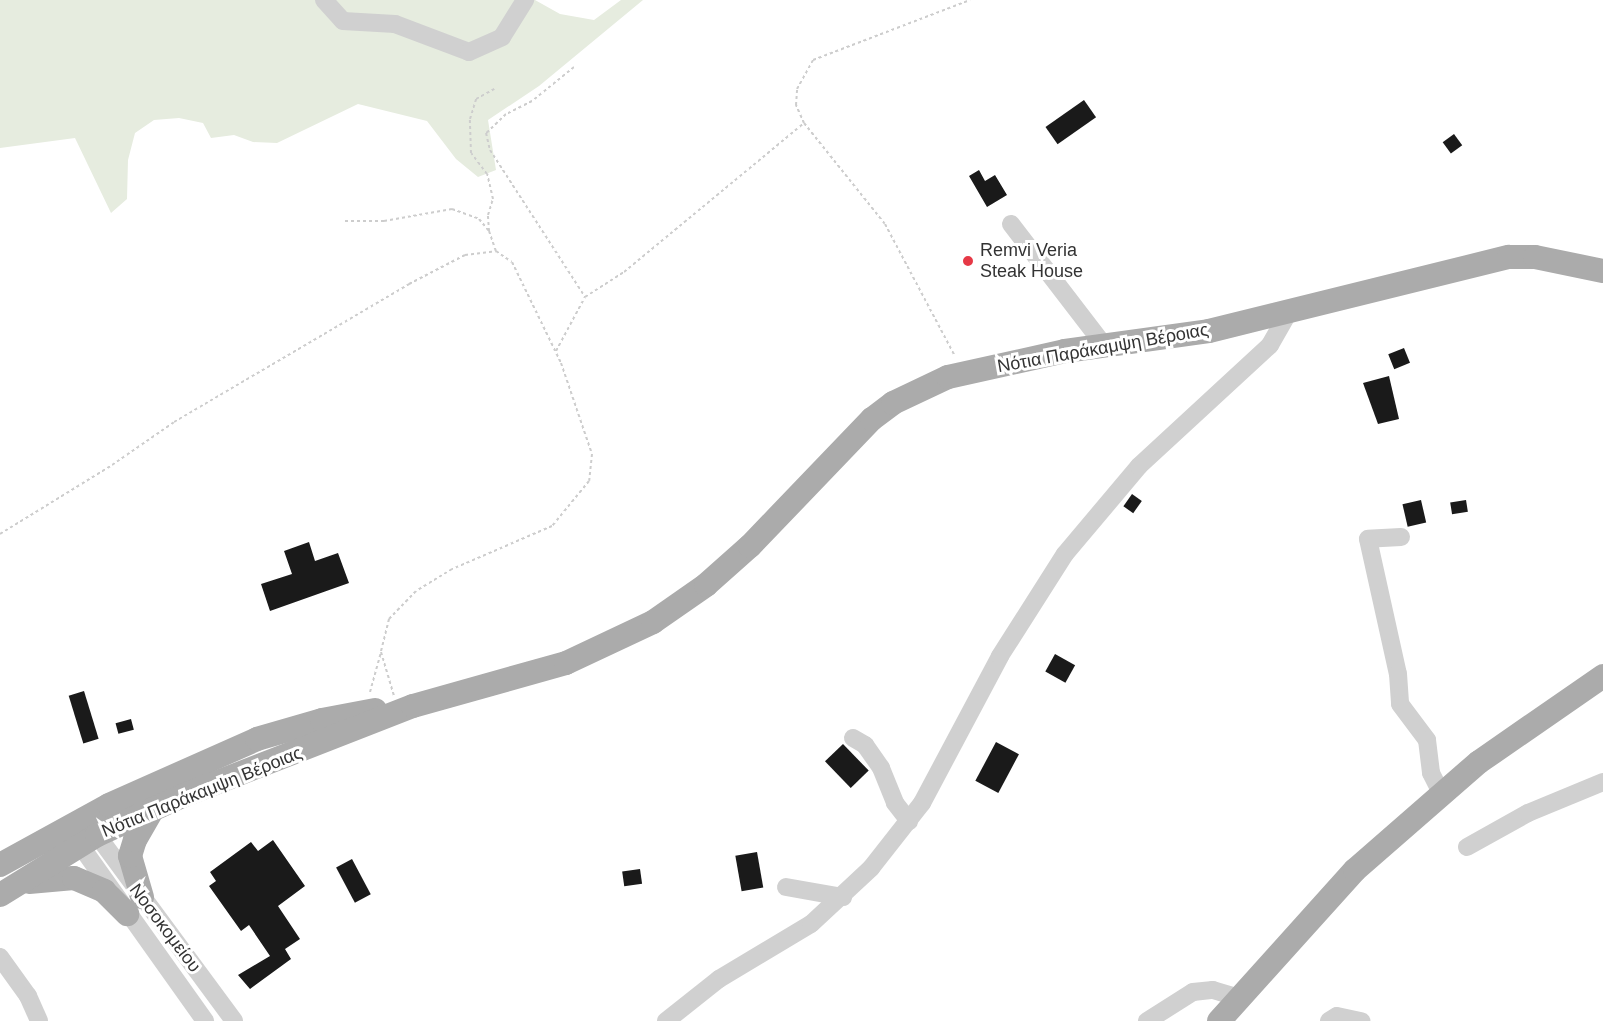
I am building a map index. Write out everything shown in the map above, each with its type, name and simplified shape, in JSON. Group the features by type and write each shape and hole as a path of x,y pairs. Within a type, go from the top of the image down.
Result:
{"main road":[{"name":"Νότια Παράκαμψη Βέροιας","path":"6,891 86,833 257,739 322,720 404,705 566,663 654,622 706,585 750,546 872,419 916,390 963,373 1104,345 1209,331 1509,257 1535,257 1603,271"},
{"path":"1219,1021 1354,870 1479,762 1603,676"},
{"name":"Νότια Παράκαμψη Βέροιας","path":"0,865 153,809 404,705"},
{"path":"134,906 130,856 135,840 153,809"},
{"path":"6,891 59,876 74,878 134,906"}],"street":[{"path":"324,0 343,21 395,24 469,52 502,37 525,0"},
{"path":"1011,224 1104,345"},
{"path":"666,1021 719,979 811,924 843,897 909,820 942,770 1000,656 1065,554 1139,466 1270,345 1290,310"},
{"path":"1401,537 1368,539 1398,674 1400,704 1427,740 1431,772 1441,793"},
{"path":"854,738 865,745 881,768 895,803 909,820"},
{"path":"1467,847 1528,813 1603,782"},
{"path":"86,833 134,906"},
{"path":"786,887 843,897"},
{"name":"Νοσοκομείου","path":"134,906 205,1021"},
{"name":"Νοσοκομείου","path":"134,906 234,1021"},
{"path":"0,957 28,996 39,1021"},
{"path":"1147,1021 1193,992 1213,990 1240,998"},
{"path":"1329,1021 1337,1016 1361,1021"}],"path":[{"path":"963,373 885,224 804,123 796,105 797,88 813,60 970,0"},
{"path":"574,67 532,101 506,114 486,132 490,150 585,297"},
{"path":"364,713 388,619 416,591 452,569 552,526 589,481 592,454 556,351 512,262 496,251 489,231 488,216 493,198 487,174 471,153 470,119 477,99 494,89"},
{"path":"556,351 585,297 624,272 804,123"},
{"path":"345,221 384,221 452,209 479,219 489,231"},
{"path":"0,534 112,465 174,422 409,284 465,255 496,251"},
{"path":"381,652 404,705"}],"shaded area":[{"path":"0,0 535,0 560,14 594,20 621,0 643,0 539,86 488,120 496,170 478,177 456,159 427,121 358,104 277,143 253,142 234,135 211,138 203,123 179,118 154,120 135,133 128,160 127,199 111,213 75,138 0,148"}],"building":[{"path":"1084,100 1096,117 1058,144 1045,127"},
{"path":"1454,134 1462,145 1451,154 1443,142"},
{"path":"979,170 985,181 995,175 1007,195 987,207 969,176"},
{"path":"1404,348 1410,363 1394,369 1388,354"},
{"path":"1389,376 1399,419 1378,424 1363,383"},
{"path":"1132,494 1142,501 1133,513 1123,506"},
{"path":"1421,500 1426,522 1408,527 1402,504"},
{"path":"1466,500 1468,512 1452,514 1450,503"},
{"path":"309,542 315,561 338,553 349,583 270,611 261,584 292,574 284,551"},
{"path":"1055,654 1075,665 1065,683 1045,671"},
{"path":"84,691 99,739 83,743 69,696"},
{"path":"131,719 134,730 118,734 116,723"},
{"path":"996,742 1019,754 998,793 975,781"},
{"path":"843,744 869,771 851,788 825,761"},
{"path":"273,840 305,886 278,906 300,939 285,949 291,959 250,989 238,975 270,956 249,925 241,931 209,886 216,881 210,872 251,842 258,851"},
{"path":"757,852 763,887 742,891 735,856"},
{"path":"352,859 371,894 355,903 336,867"},
{"path":"640,869 642,884 624,886 622,872"}],"place":[{"name":"Remvi Veria Steak House","path":"968,261"}]}
